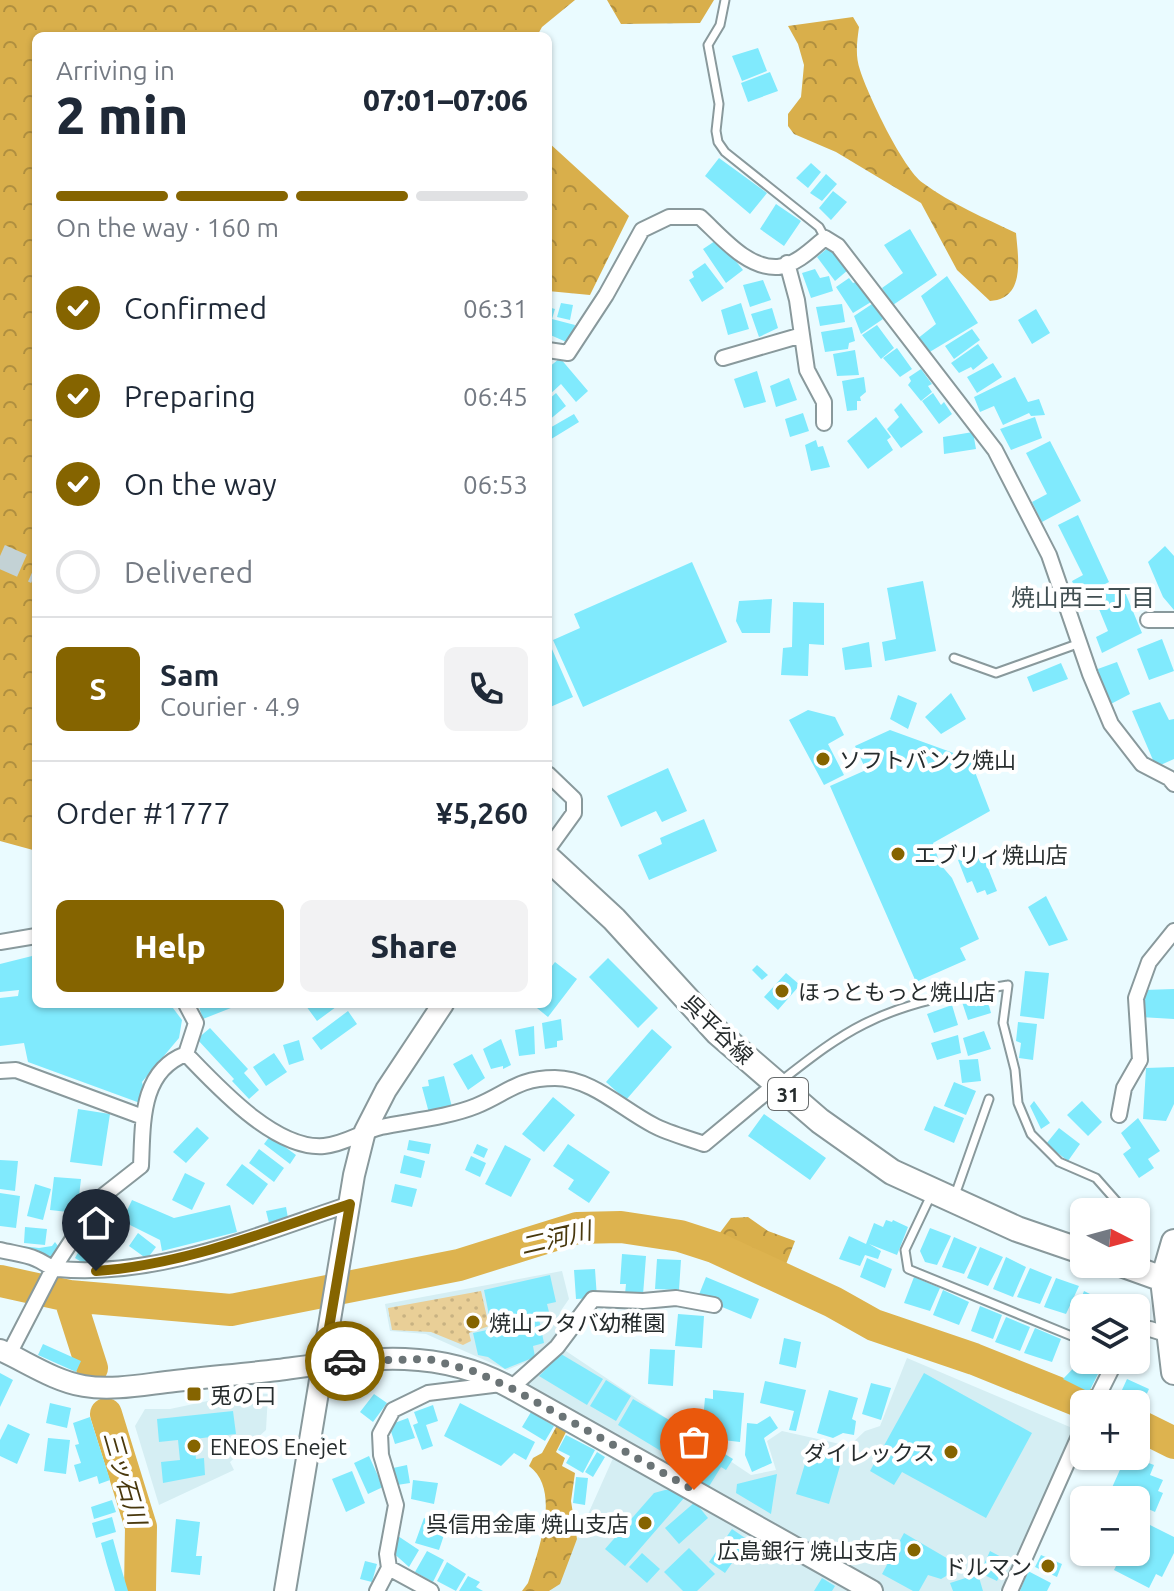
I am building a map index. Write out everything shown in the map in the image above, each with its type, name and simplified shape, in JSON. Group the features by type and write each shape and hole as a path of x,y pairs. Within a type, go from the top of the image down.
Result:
{"main road":[{"name":"呉平谷線","path":"552,862 614,919 718,1033 820,1121 892,1172 1017,1229 1070,1247"},
{"path":"1174,1242 1169,1282 1169,1335 1174,1372"},
{"path":"1150,1275 1169,1282"}],"street":[{"path":"552,351 568,353 606,295 642,230 669,217 700,217 747,259 777,267 798,259 825,238 838,246 995,450 1049,555 1111,724 1142,764 1169,778 1174,784"},
{"path":"787,263 797,300 807,370 824,402 824,423"},
{"path":"723,358 802,335"},
{"path":"1148,620 1174,620"},
{"path":"552,778 574,799 574,813 552,843"},
{"path":"1119,1115 1124,1088 1140,1060 1136,998 1149,962 1174,931"},
{"path":"0,942 32,937"},
{"path":"186,1054 196,1023 188,1008"},
{"path":"285,1591 348,1212 365,1131 386,1090 440,1008"},
{"path":"186,1054 228,1097 257,1121 305,1146 343,1143 365,1131 475,1107 525,1080 554,1078 569,1079 590,1088 654,1126 704,1144 776,1084"},
{"path":"186,1054 170,1060 156,1074 143,1117 141,1166 99,1199 8,1347 67,1383 99,1387 364,1359 429,1359 473,1371 508,1386 872,1591"},
{"path":"0,1071 16,1070 143,1117"},
{"path":"0,1250 36,1259 51,1273 127,1269 348,1212"},
{"path":"377,1591 389,1568 387,1554 396,1505 381,1455 380,1434 393,1410 428,1393 508,1386 557,1347 593,1299 643,1301 676,1298 714,1305"},
{"path":"1150,1329 1169,1335"},
{"path":"1010,1591 1070,1455"},
{"path":"389,1568 431,1591"}],"lane":[{"path":"725,0 720,25 708,45 719,104 718,142 725,152 819,227 825,238"},
{"path":"954,658 996,673 1080,643"},
{"path":"776,1084 821,1050 863,1024 930,999 1008,985 1003,1023 1015,1070 1018,1103 1031,1134 1059,1162 1096,1178 1114,1198"},
{"path":"989,1099 943,1195 905,1250 908,1269 1070,1335"}],"shaded area":[{"name":"焼山フタバ幼稚園","path":"562,1271 569,1299 560,1312 556,1340 539,1357 507,1370 426,1334 390,1331 385,1304"},
{"path":"481,1291 489,1326 469,1333 471,1341 463,1345 431,1332 392,1330 388,1308"},
{"path":"563,1349 751,1475 776,1470 767,1441 782,1431 849,1446 865,1431 880,1426 907,1358 1070,1427 1070,1445 1000,1591 550,1591 560,1577 622,1438 527,1385"},
{"name":"ENEOS Enejet","path":"234,1392 268,1394 266,1430 230,1462 234,1470 159,1505 135,1426 145,1409 170,1409 217,1399"}],"green space":[{"path":"0,0 575,0 539,32 32,32 32,850 0,841"},
{"path":"607,0 714,0 700,23 621,24"},
{"path":"853,17 859,27 857,59 864,81 887,131 915,175 945,198 1016,233 1018,265 1015,285 1002,298 990,301 957,270 921,203 836,152 794,134 788,126 788,114 801,97 804,65 798,44 788,26"},
{"path":"552,146 629,216 590,295 552,291"},
{"path":"748,1217 768,1231 795,1241 783,1272 713,1242 731,1218"},
{"path":"561,1418 570,1424 556,1452 565,1458 562,1466 575,1473 571,1501 577,1539 560,1584 549,1591 522,1591 528,1583 537,1555 546,1505 539,1477 529,1466 533,1458 542,1453"}],"building":[{"path":"758,48 767,71 742,81 732,56"},
{"path":"770,72 778,91 748,102 741,83"},
{"path":"719,158 767,193 750,214 705,176"},
{"path":"811,163 821,172 808,188 796,178"},
{"path":"826,174 837,184 822,201 810,193"},
{"path":"833,191 847,202 831,220 819,208"},
{"path":"776,204 801,221 784,246 760,229"},
{"path":"910,229 937,275 893,305 882,288 903,273 884,245"},
{"path":"718,239 743,270 726,283 703,249"},
{"path":"829,247 848,270 835,281 817,257"},
{"path":"705,263 724,288 702,302 689,280 694,277 692,272"},
{"path":"815,269 820,278 829,276 833,291 811,298 802,273"},
{"path":"947,276 978,323 928,353 917,339 936,324 921,296"},
{"path":"849,278 853,283 859,281 871,302 853,313 836,287"},
{"path":"763,280 771,300 750,307 743,285"},
{"path":"561,303 573,305 570,320 557,317"},
{"path":"741,303 749,329 728,335 721,310"},
{"path":"842,304 845,322 820,326 816,307"},
{"path":"872,304 883,319 861,334 854,316"},
{"path":"772,308 778,328 759,337 751,314"},
{"path":"1036,309 1050,333 1032,344 1018,320"},
{"path":"552,319 575,325 571,344 552,336"},
{"path":"877,325 894,348 881,359 862,335"},
{"path":"852,327 855,341 849,343 848,349 825,352 821,332"},
{"path":"972,329 980,340 954,359 945,346"},
{"path":"978,344 988,358 973,370 971,367 959,373 951,363"},
{"path":"897,348 912,369 900,377 883,358"},
{"path":"855,350 859,375 837,376 833,354"},
{"path":"560,358 588,391 576,402 561,384 552,392 552,365"},
{"path":"993,363 1002,377 977,393 967,377"},
{"path":"921,369 932,384 928,386 932,392 921,401 908,385 911,381 909,377"},
{"path":"757,371 766,402 744,408 734,379"},
{"path":"864,377 866,392 860,397 861,401 857,401 857,410 847,411 842,381"},
{"path":"1015,377 1028,402 1039,399 1045,415 1031,416 1029,413 1003,425 994,406 980,412 974,397"},
{"path":"789,378 797,400 776,407 770,386"},
{"path":"556,393 566,406 552,418 552,396"},
{"path":"933,393 952,414 939,424 922,401"},
{"path":"901,403 923,432 901,448 887,429 899,417 894,410"},
{"path":"803,413 809,431 790,437 785,419"},
{"path":"574,414 579,422 552,439 552,427"},
{"path":"876,417 891,437 887,440 893,450 868,469 847,441"},
{"path":"1035,417 1042,438 1011,450 1000,429"},
{"path":"973,432 976,449 944,454 943,437"},
{"path":"816,440 818,447 823,446 830,467 811,471 805,445"},
{"path":"1050,441 1081,501 1042,522 1032,502 1047,494 1026,453"},
{"path":"1078,515 1109,582 1079,597 1072,581 1083,575 1058,525"},
{"path":"1165,546 1174,556 1174,610 1163,597 1148,562"},
{"path":"692,562 727,642 583,707 553,640 580,628 574,614"},
{"path":"923,581 936,651 885,661 882,642 896,639 887,588"},
{"path":"1122,585 1142,633 1102,653 1096,637 1108,631 1094,597"},
{"path":"772,599 770,633 742,633 736,621 739,601"},
{"path":"793,602 824,603 824,645 809,644 808,676 781,675 783,648 792,647"},
{"path":"1162,639 1174,671 1149,680 1137,649"},
{"path":"869,642 872,667 845,670 842,648"},
{"path":"552,649 573,697 552,706"},
{"path":"1117,662 1130,694 1107,706 1095,670"},
{"path":"1061,663 1068,679 1033,692 1027,677"},
{"path":"951,693 966,719 941,734 925,717"},
{"path":"898,695 917,703 908,729 890,719"},
{"path":"1160,702 1169,720 1174,719 1174,759 1156,767 1132,711"},
{"name":"ソフトバンク焼山","path":"808,710 835,717 844,735 828,744 844,775 824,785 789,720"},
{"name":"エブリィ焼山店","path":"890,730 970,759 990,811 933,843 940,864 952,878 979,939 960,948 966,960 916,982 830,786 866,770 855,746"},
{"path":"668,768 687,811 662,822 656,811 621,827 607,796"},
{"path":"704,819 717,851 649,880 638,855 662,844 660,838"},
{"path":"977,853 981,863 985,861 997,891 987,895 985,890 977,893 972,881 967,883 958,860"},
{"path":"1046,896 1068,940 1049,946 1028,907"},
{"path":"32,956 32,1008 173,1008 182,1020 179,1038 142,1082 144,1089 140,1103 28,1062 24,1043 0,1046 0,998 18,996 19,990 0,992 0,964"},
{"path":"608,958 658,1008 638,1028 589,977"},
{"path":"555,962 577,979 548,1017 537,1008 552,1008 552,966"},
{"path":"757,965 768,975 762,980 752,970"},
{"path":"1025,971 1049,973 1044,1019 1020,1016"},
{"name":"ほっともっと焼山店","path":"786,973 800,985 778,1010 764,997"},
{"path":"1174,989 1174,1019 1140,1017 1144,990"},
{"path":"986,995 991,1013 968,1020 962,1002"},
{"path":"952,1005 958,1025 934,1033 927,1014"},
{"path":"199,1008 231,1008 203,1019"},
{"path":"307,1008 335,1008 317,1021"},
{"path":"348,1011 357,1024 321,1050 312,1038"},
{"path":"561,1019 563,1040 557,1041 557,1047 545,1049 542,1023"},
{"path":"1018,1022 1037,1024 1033,1060 1019,1058 1021,1043 1016,1041"},
{"path":"534,1026 535,1054 519,1056 515,1030"},
{"path":"210,1028 248,1069 244,1073 259,1090 249,1099 197,1039"},
{"path":"652,1029 672,1047 626,1100 606,1082"},
{"path":"984,1031 991,1049 968,1056 963,1038"},
{"path":"958,1035 961,1053 937,1060 931,1043"},
{"path":"501,1039 511,1065 491,1069 483,1049"},
{"path":"299,1040 304,1060 289,1065 283,1045"},
{"path":"274,1053 287,1072 266,1086 253,1067"},
{"path":"472,1054 485,1078 468,1090 453,1064"},
{"path":"978,1059 981,1081 962,1083 959,1060"},
{"path":"1174,1067 1174,1104 1166,1121 1143,1119 1146,1068"},
{"path":"444,1076 452,1107 429,1113 422,1087 429,1086 428,1080"},
{"path":"954,1082 976,1091 966,1115 944,1106"},
{"path":"553,1097 575,1115 544,1152 522,1134"},
{"path":"1034,1101 1050,1123 1041,1129 1030,1106"},
{"path":"1082,1101 1102,1122 1088,1136 1067,1115"},
{"path":"934,1106 964,1118 954,1143 924,1130"},
{"path":"78,1109 110,1114 102,1166 70,1162"},
{"path":"764,1114 826,1158 810,1180 748,1136"},
{"path":"1138,1118 1160,1151 1148,1159 1154,1168 1139,1178 1123,1154 1131,1148 1121,1133"},
{"path":"197,1127 209,1138 186,1163 173,1152"},
{"path":"1059,1128 1080,1144 1068,1161 1046,1144"},
{"path":"270,1136 296,1155 290,1164 264,1144"},
{"path":"409,1140 431,1144 429,1154 407,1150"},
{"path":"477,1144 488,1149 484,1158 473,1153"},
{"path":"568,1144 610,1172 589,1203 568,1189 574,1180 553,1166"},
{"path":"505,1145 531,1159 511,1197 485,1184"},
{"path":"259,1149 284,1168 274,1182 249,1163"},
{"path":"404,1155 425,1161 421,1178 400,1173"},
{"path":"471,1156 486,1163 480,1177 465,1170"},
{"path":"0,1160 18,1161 15,1191 0,1189"},
{"path":"242,1164 268,1184 253,1205 226,1185"},
{"path":"185,1173 205,1183 192,1210 172,1200"},
{"path":"54,1177 81,1179 77,1213 50,1210"},
{"path":"35,1184 51,1189 43,1220 27,1216"},
{"path":"395,1184 417,1189 412,1207 391,1202"},
{"path":"0,1193 20,1196 16,1228 0,1226"},
{"path":"132,1200 174,1218 230,1205 237,1232 162,1251 160,1240 122,1221"},
{"path":"286,1207 288,1218 269,1223 266,1211"},
{"path":"96,1220 118,1233 96,1271 75,1258"},
{"path":"886,1220 908,1227 897,1255 869,1244 881,1251 878,1259 865,1255 860,1266 839,1259 849,1236 866,1244 874,1223 883,1227"},
{"path":"25,1227 47,1229 45,1245 24,1243"},
{"path":"930,1228 951,1236 937,1265 925,1262 920,1251"},
{"path":"138,1233 156,1247 147,1259 129,1246"},
{"path":"954,1237 977,1247 964,1274 942,1267"},
{"path":"55,1242 58,1246 50,1262 20,1251 21,1246 39,1248 52,1246"},
{"path":"980,1247 1003,1257 988,1286 967,1278"},
{"path":"622,1254 646,1256 643,1295 625,1294 626,1284 620,1284"},
{"path":"1006,1257 1026,1267 1013,1297 993,1289"},
{"path":"867,1258 892,1269 885,1288 860,1277"},
{"path":"657,1259 681,1260 679,1290 655,1289"},
{"path":"1030,1268 1052,1277 1040,1304 1017,1297"},
{"path":"595,1269 597,1298 576,1299 574,1270"},
{"path":"550,1275 556,1302 547,1304 549,1312 538,1314 544,1343 533,1346 535,1357 505,1369 488,1357 478,1355 473,1333 496,1328 497,1336 529,1328 526,1312 490,1320 484,1290"},
{"path":"706,1277 759,1299 751,1319 698,1297"},
{"path":"914,1277 940,1288 930,1311 904,1303"},
{"path":"1056,1278 1079,1286 1075,1294 1070,1294 1066,1314 1044,1307"},
{"path":"943,1290 969,1302 959,1325 933,1315"},
{"path":"980,1306 1002,1315 993,1339 971,1331"},
{"path":"678,1314 704,1316 702,1348 675,1346"},
{"path":"1006,1317 1030,1327 1020,1351 995,1342"},
{"path":"1035,1328 1061,1339 1052,1362 1024,1353"},
{"path":"784,1338 801,1342 796,1368 779,1364"},
{"path":"43,1344 81,1361 76,1372 38,1355"},
{"path":"650,1349 675,1350 673,1386 648,1384"},
{"path":"561,1354 603,1379 587,1405 539,1376"},
{"path":"1070,1372 1098,1374 1090,1390 1063,1379"},
{"path":"0,1373 13,1380 0,1407"},
{"name":"ダイレックス","path":"924,1373 1032,1433 986,1518 902,1472 894,1485 870,1471"},
{"path":"1127,1379 1149,1389 1149,1390 1122,1390"},
{"path":"606,1380 631,1396 616,1421 590,1406"},
{"path":"765,1381 806,1390 796,1431 789,1430 794,1411 760,1403"},
{"path":"871,1383 891,1388 881,1420 862,1414"},
{"path":"713,1390 744,1393 740,1442 723,1440 709,1430 710,1426 703,1420 705,1398 713,1399"},
{"path":"829,1390 858,1398 852,1419 856,1421 854,1435 843,1433 833,1438 817,1433"},
{"path":"374,1394 387,1403 373,1422 360,1412"},
{"path":"633,1399 695,1435 679,1462 618,1425"},
{"path":"50,1403 71,1408 67,1428 46,1423"},
{"path":"460,1403 535,1442 526,1460 514,1453 501,1466 444,1436"},
{"path":"433,1405 438,1421 426,1425 433,1446 422,1450 413,1425 418,1423 414,1412"},
{"path":"233,1411 236,1434 194,1439 196,1459 204,1458 205,1475 163,1483 161,1462 180,1460 178,1440 159,1442 157,1419"},
{"path":"531,1412 554,1426 545,1441 522,1427"},
{"path":"770,1416 778,1428 764,1438 772,1463 752,1472 745,1455 747,1423 757,1424"},
{"path":"90,1417 110,1480 99,1484 97,1476 79,1482 74,1465 81,1463 73,1423"},
{"path":"408,1418 415,1438 395,1444 389,1425"},
{"path":"8,1424 30,1434 17,1464 0,1456 0,1440"},
{"path":"566,1435 595,1450 583,1473 566,1463 570,1456 558,1450"},
{"path":"48,1438 70,1440 66,1474 44,1471"},
{"path":"702,1440 733,1459 726,1470 721,1467 708,1488 682,1472"},
{"path":"809,1450 842,1459 829,1504 796,1494"},
{"path":"597,1452 605,1457 593,1477 585,1472"},
{"path":"369,1456 383,1487 368,1494 354,1463"},
{"path":"1150,1464 1154,1465 1150,1475 1163,1480 1158,1491 1163,1493 1155,1512 1150,1510 1150,1486 1113,1486 1120,1470 1150,1470"},
{"path":"407,1465 410,1483 397,1485 393,1468"},
{"path":"352,1471 365,1503 346,1512 332,1479"},
{"path":"777,1474 771,1514 736,1493 737,1484"},
{"path":"576,1477 588,1478 585,1505 573,1503"},
{"path":"413,1480 438,1483 434,1504 411,1499"},
{"name":"呉信用金庫 焼山支店","path":"675,1490 684,1498 625,1566 605,1549 654,1493"},
{"path":"112,1500 116,1512 94,1519 91,1507"},
{"path":"695,1502 708,1518 679,1544 665,1528"},
{"path":"112,1517 116,1532 96,1538 92,1523"},
{"path":"424,1518 447,1526 439,1550 415,1543"},
{"path":"176,1519 200,1522 196,1556 202,1556 200,1575 171,1572"},
{"path":"1150,1525 1174,1537 1174,1553 1162,1577 1156,1574 1149,1588 1114,1570 1116,1566 1150,1566"},
{"path":"732,1529 748,1540 725,1573 709,1562"},
{"name":"広島銀行 焼山支店","path":"904,1533 962,1567 941,1579 928,1575 919,1591 913,1591 882,1574"},
{"path":"398,1536 419,1550 409,1567 390,1550"},
{"path":"113,1539 128,1591 115,1591 107,1565 101,1543"},
{"path":"689,1548 715,1574 697,1591 683,1591 664,1572"},
{"path":"427,1551 444,1560 433,1582 415,1572"},
{"path":"990,1551 1007,1560 997,1581 980,1573"},
{"path":"642,1553 660,1569 647,1583 629,1567"},
{"path":"1041,1555 1062,1564 1057,1577 1035,1567"},
{"path":"365,1561 377,1564 372,1582 360,1579"},
{"path":"447,1562 466,1574 456,1591 437,1581"},
{"path":"1028,1571 1051,1583 1047,1591 1020,1591"},
{"path":"978,1574 983,1591 953,1591 950,1583"},
{"path":"468,1576 480,1582 476,1587 483,1591 459,1591"},
{"path":"822,1578 835,1586 832,1591 814,1591"}],"waterway":[{"name":"二河川","path":"0,1281 69,1296 231,1310 459,1265 577,1228 621,1227 680,1236 714,1247 833,1302 874,1325 974,1359 1070,1398"},
{"name":"三ッ石川","path":"69,1296 92,1368"},
{"name":"三ッ石川","path":"106,1414 141,1527 140,1591"},
{"name":"二河川","path":"1150,1431 1174,1443"}],"tunnel":[{"path":"0,556 32,570"}],"way so far":[{"path":"345,1361 429,1359 473,1371 504,1384 694,1490"}],"place":[{"name":"ソフトバンク焼山","path":"823,759"},
{"name":"エブリィ焼山店","path":"898,854"},
{"name":"ほっともっと焼山店","path":"782,991"},
{"name":"焼山フタバ幼稚園","path":"473,1322"},
{"name":"兎の口","path":"194,1394"},
{"name":"ENEOS Enejet","path":"194,1446"},
{"name":"ダイレックス","path":"951,1452"},
{"name":"呉信用金庫 焼山支店","path":"645,1523"},
{"name":"広島銀行 焼山支店","path":"914,1550"},
{"name":"ドルマン","path":"1048,1566"}],"district":[{"name":"焼山西三丁目","path":"1083,597"}],"route":[{"path":"96,1271 127,1269 232,1244 350,1204 323,1363 345,1361"}]}
